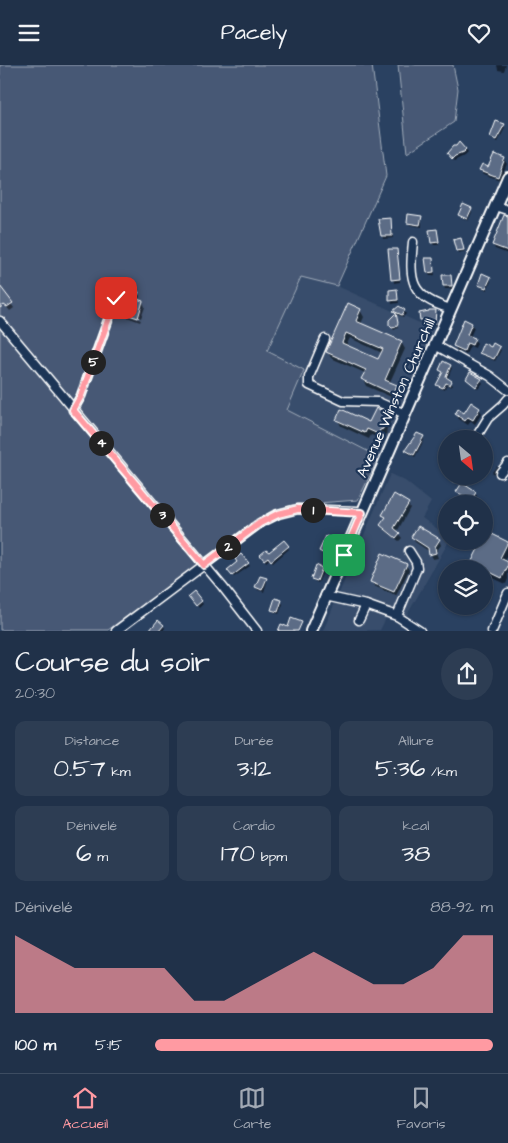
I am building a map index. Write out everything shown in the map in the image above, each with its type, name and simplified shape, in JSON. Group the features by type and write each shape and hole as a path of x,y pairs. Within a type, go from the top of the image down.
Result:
{"main road":[{"name":"Avenue Winston Churchill","path":"310,631 507,184"}],"street":[{"path":"496,206 508,210"},
{"path":"413,242 411,258 413,281 417,291 426,298 451,309"},
{"path":"73,410 81,396 116,298"},
{"path":"0,321 243,611 257,631"},
{"path":"325,339 309,377 309,385 343,401 378,402 405,414"},
{"path":"435,345 490,376 508,390"},
{"path":"481,430 488,418 508,399"},
{"path":"500,473 508,463"},
{"path":"116,631 260,523 278,514 298,509 362,513"},
{"path":"397,616 417,568 416,562 409,551"},
{"path":"492,631 508,593"},
{"path":"325,597 366,605 397,616 417,630"},
{"path":"359,620 366,605"}],"shaded area":[{"path":"0,65 372,65 386,176 337,286 301,277 267,351 304,370 287,410 379,457 358,500 292,505 271,511 108,630 0,630"},
{"path":"398,65 453,65 458,89 454,122 407,153"},
{"path":"301,277 337,286 435,330 379,457 286,410 267,351"},
{"path":"390,474 405,481 431,502 422,518 438,529 438,550 444,550 403,622 387,616 380,630 323,631"}],"building":[{"path":"496,121 505,124 496,140 490,137"},
{"path":"459,142 466,150 452,159 447,153"},
{"path":"494,154 505,158 498,177 479,170 482,164 488,167"},
{"path":"463,204 472,208 467,219 458,215"},
{"path":"408,214 422,216 420,225 407,223"},
{"path":"504,215 508,216 508,251 492,245"},
{"path":"391,218 392,236 381,236 378,219"},
{"path":"437,229 439,242 431,243 429,230"},
{"path":"461,238 464,250 456,251 453,240"},
{"path":"388,249 397,249 400,279 391,280"},
{"path":"425,258 433,258 434,272 427,273"},
{"path":"482,273 491,277 486,288 478,285"},
{"path":"442,275 451,275 452,286 443,286"},
{"path":"0,286 13,303 7,307 4,305 0,308"},
{"path":"124,286 139,292 137,297 122,292"},
{"path":"397,289 398,300 389,301 389,290"},
{"path":"137,299 143,301 138,318 117,311 120,303 134,308"},
{"path":"348,303 361,309 356,321 402,341 385,380 397,385 393,394 361,379 366,370 326,352","holes":["346,333 383,349 378,359 342,343"]},
{"path":"399,306 405,310 402,315 393,311"},
{"path":"436,310 435,323 430,324 429,320 420,320 419,313"},
{"path":"396,313 398,323 396,327 392,328 389,325 389,320"},
{"path":"464,319 472,323 467,335 475,338 472,345 467,343 464,351 453,346"},
{"path":"483,343 491,347 493,343 500,347 494,359 479,353"},
{"path":"443,361 451,365 446,377 452,381 450,385 446,383 443,388 436,385 443,372 439,370"},
{"path":"470,372 482,379 476,387 466,379"},
{"path":"471,402 480,408 473,420 468,417 465,421 455,414 458,409 464,413"},
{"path":"376,408 387,414 383,429 378,434 367,429 365,433 336,420 341,409 369,422"},
{"path":"417,433 424,436 414,455 405,450"},
{"path":"461,485 465,485 476,492 474,495 462,495 456,492"},
{"path":"394,494 409,503 394,528 400,533 396,538 380,525 386,517 382,515"},
{"path":"418,526 438,538 435,547 436,553 429,555 428,548 411,537"},
{"path":"493,534 508,542 500,558 508,562 502,578 493,574 493,560 472,560 478,550 493,550"},
{"path":"326,536 333,539 326,555 319,551"},
{"path":"284,540 289,546 271,561 268,557 264,560 260,555 266,550 269,552"},
{"path":"382,553 407,564 394,592 370,582"},
{"path":"241,554 249,563 232,576 227,570 237,562 235,559"},
{"path":"316,565 322,568 317,581 311,579"},
{"path":"260,576 267,578 262,590 255,587"},
{"path":"194,591 202,601 196,606 188,596"},
{"path":"275,598 282,600 278,612 271,610"},
{"path":"291,618 302,622 298,631 278,631 281,624 288,627"},
{"path":"158,620 164,625 159,631 149,631"}],"route":[{"path":"116,298 81,396 73,410 204,565 260,523 278,514 298,509 357,511 362,513 344,555"}]}
